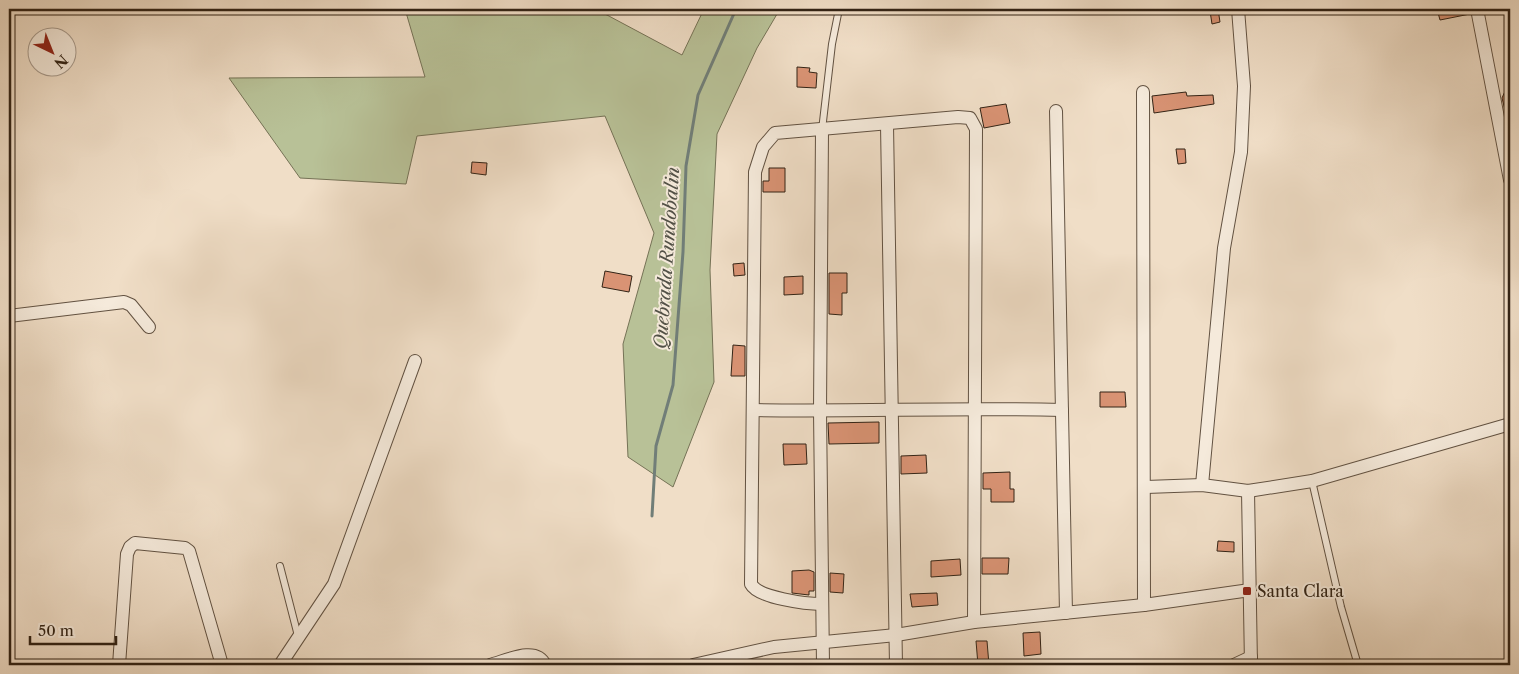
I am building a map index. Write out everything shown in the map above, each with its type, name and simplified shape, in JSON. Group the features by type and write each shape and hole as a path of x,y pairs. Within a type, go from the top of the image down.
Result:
{"street":[{"path":"1202,485 1224,248 1241,152 1244,86 1238,9"},
{"path":"1477,9 1510,180"},
{"path":"1143,92 1146,486 1144,605"},
{"path":"1056,111 1066,613"},
{"path":"822,604 804,604 757,591 751,584 756,172 763,148 775,133 887,125 958,117 970,118 976,129 974,622"},
{"path":"887,125 890,410 896,665"},
{"path":"822,130 820,411 823,665"},
{"path":"9,316 124,302 131,305 149,327"},
{"path":"280,665 334,584 415,361"},
{"path":"753,410 820,411 976,408 1062,410"},
{"path":"1146,486 1202,485 1248,491 1312,481 1510,424"},
{"path":"1234,665 1251,661 1248,491"},
{"path":"119,665 127,554 130,547 135,543 185,548 189,551 222,665"},
{"path":"693,665 774,646 896,635 974,622 1144,605 1250,590"},
{"path":"490,665 531,654 539,656 546,665"}],"lane":[{"path":"822,130 832,44 840,9"},
{"path":"1312,481 1341,607 1358,665"},
{"path":"280,566 298,638"}],"green space":[{"path":"405,9 591,9 607,15 682,55 704,9 780,9 757,48 717,134 710,270 714,382 673,487 628,457 623,344 654,233 605,116 417,136 406,184 300,178 229,78 425,77"}],"building":[{"path":"1218,9 1220,22 1212,24 1210,11"},
{"path":"1437,9 1469,9 1470,14 1440,20"},
{"path":"797,67 810,68 809,72 817,73 816,88 797,87"},
{"path":"1510,80 1510,110 1505,110 1502,98"},
{"path":"1186,92 1187,96 1213,95 1214,104 1154,113 1152,96"},
{"path":"1006,104 1010,123 984,128 980,108"},
{"path":"1176,149 1185,149 1186,163 1178,164"},
{"path":"472,162 487,163 486,175 471,173"},
{"path":"769,168 785,168 785,192 763,192 763,181 769,181"},
{"path":"744,263 745,275 734,276 733,264"},
{"path":"605,271 632,276 629,292 602,287"},
{"path":"829,273 847,273 847,293 842,293 842,315 829,314"},
{"path":"803,276 803,294 784,295 784,277"},
{"path":"733,345 745,346 745,376 731,376"},
{"path":"1100,392 1125,392 1126,407 1100,407"},
{"path":"879,422 879,443 829,444 828,423"},
{"path":"783,444 806,444 807,464 784,465"},
{"path":"926,455 927,473 901,474 901,456"},
{"path":"1010,472 1010,489 1014,489 1014,502 991,502 991,489 983,489 983,473"},
{"path":"1218,541 1234,542 1234,552 1217,551"},
{"path":"982,558 1009,558 1008,574 982,574"},
{"path":"960,559 961,575 931,577 931,561"},
{"path":"809,570 814,572 814,591 809,591 809,595 792,593 792,571"},
{"path":"830,573 844,574 843,593 830,592"},
{"path":"937,593 938,605 912,607 910,594"},
{"path":"1040,632 1041,654 1024,656 1023,633"},
{"path":"976,641 987,641 989,665 978,665"}],"waterway":[{"name":"Quebrada Rundobalin","path":"652,516 656,446 673,385 683,252 686,166 698,95 736,9"}],"place":[{"name":"Santa Clara","path":"1247,591"}]}
